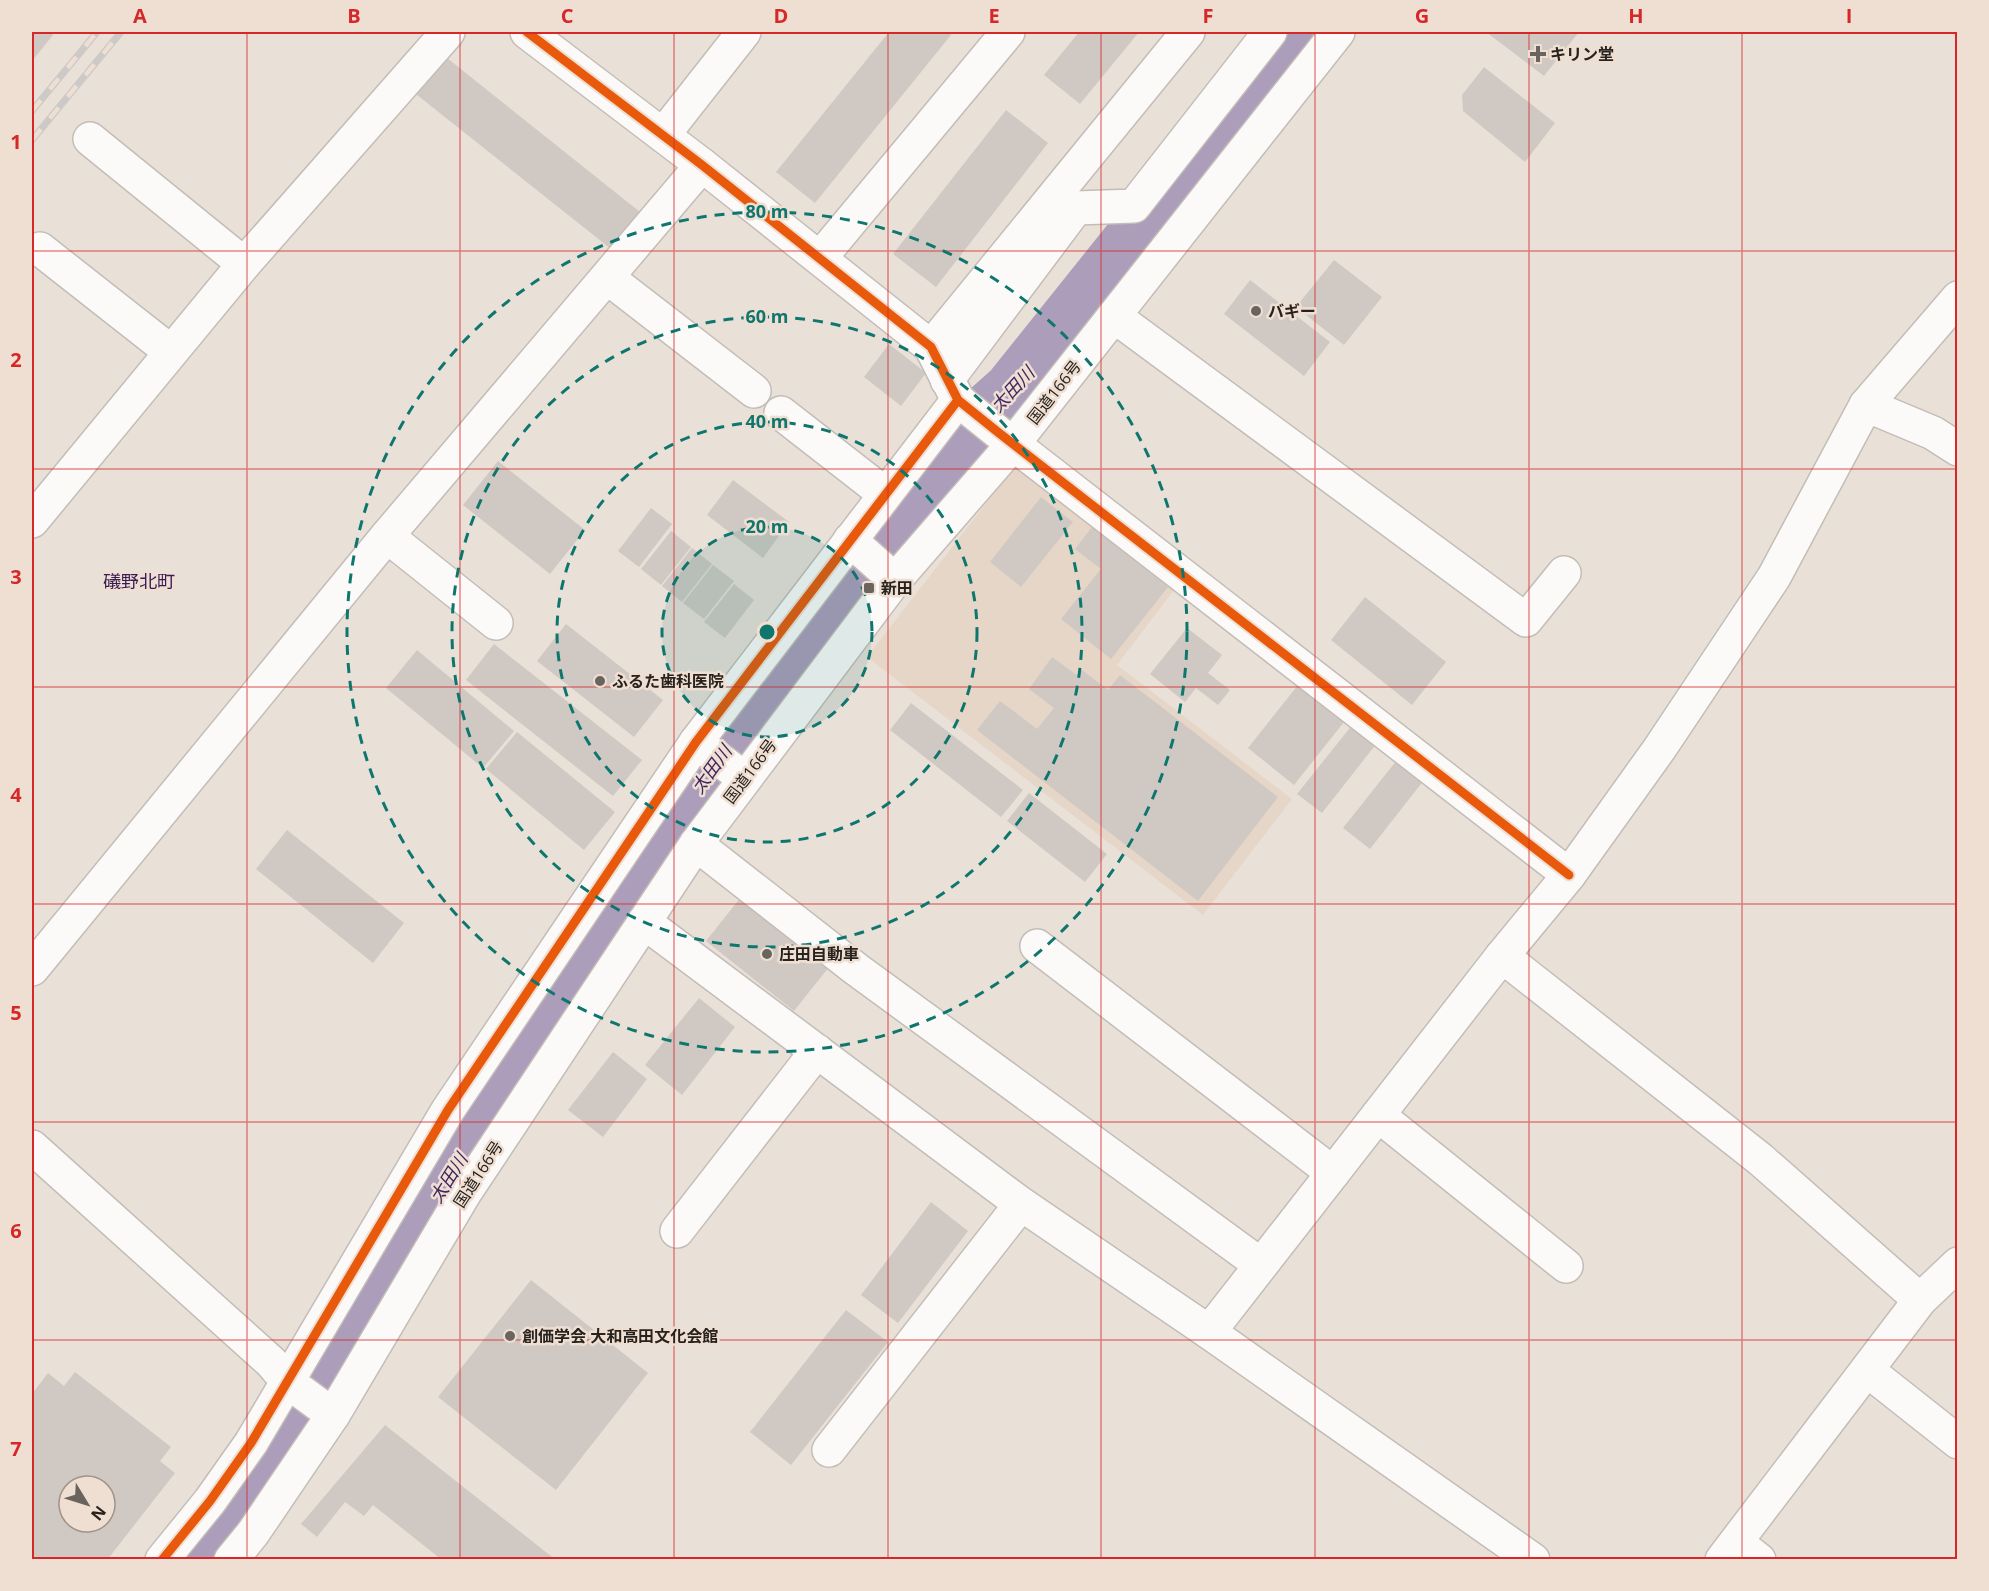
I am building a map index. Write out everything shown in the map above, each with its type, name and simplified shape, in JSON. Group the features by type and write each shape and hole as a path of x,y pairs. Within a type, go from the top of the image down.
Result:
{"main road":[{"path":"32,520 244,264 448,32"},
{"path":"527,32 702,165 931,347 957,395 1006,438 1569,875"},
{"path":"663,135 744,32"},
{"path":"820,258 1008,32"},
{"path":"931,347 1188,32"},
{"path":"162,1560 210,1501 251,1443 448,1110 719,759 853,543 885,494 957,395 1076,208 1134,206 1270,32"},
{"name":"国道166号","path":"231,1560 333,1415 464,1194 696,844 719,759 888,574 1114,316 1338,32"},
{"path":"90,139 244,264"},
{"path":"32,969 387,536 702,165"},
{"path":"39,249 171,352"},
{"path":"608,278 754,391"},
{"path":"1209,1332 1569,875 1660,748 1774,577 1866,405 1958,298"},
{"path":"1114,316 1526,620 1564,573"},
{"path":"1866,405 1933,433 1958,449"},
{"path":"781,413 885,494"},
{"path":"387,536 496,623"},
{"path":"853,543 888,574"},
{"path":"696,844 856,969 1261,1265"},
{"path":"644,922 1021,1204 1209,1332 1533,1560"},
{"path":"1037,946 1333,1173"},
{"path":"1503,956 1760,1159 1920,1300"},
{"path":"677,1231 817,1052"},
{"path":"1378,1115 1566,1266"},
{"path":"32,1147 271,1362 288,1382 333,1415"},
{"path":"829,1450 1021,1204"},
{"path":"1739,1554 1867,1370 1920,1300 1958,1264"},
{"path":"1867,1370 1958,1442"}],"shaded area":[{"path":"1015,466 1174,590 1117,665 1292,799 1203,915 867,657"}],"building":[{"path":"32,32 49,32 53,35 32,61"},
{"path":"889,32 947,32 951,35 815,203 776,172"},
{"path":"1079,32 1139,32 1080,104 1044,75"},
{"name":"キリン堂","path":"1486,32 1579,32 1544,76"},
{"path":"442,54 640,212 611,249 412,91"},
{"path":"1484,67 1555,123 1525,162 1463,111 1462,95"},
{"path":"1006,110 1048,143 936,287 893,254"},
{"path":"1334,260 1382,297 1344,345 1296,307"},
{"path":"1250,280 1330,342 1304,376 1224,314"},
{"path":"889,344 926,373 901,406 864,377"},
{"path":"498,461 585,530 550,574 463,505"},
{"path":"733,480 789,522 763,558 707,515"},
{"path":"1041,497 1073,522 1021,587 990,562"},
{"path":"651,508 672,524 639,567 618,551"},
{"path":"1092,527 1168,587 1111,659 1061,619 1101,569 1075,549"},
{"path":"671,531 691,547 661,585 641,569"},
{"path":"692,548 712,564 682,602 662,586"},
{"path":"713,565 734,581 704,619 683,603"},
{"path":"734,584 754,600 725,638 704,622"},
{"path":"1365,597 1446,662 1412,705 1331,640"},
{"name":"ふるた歯科医院","path":"566,624 663,700 634,737 537,661"},
{"path":"1187,628 1222,655 1208,673 1230,690 1218,705 1196,688 1185,702 1150,674"},
{"path":"494,644 642,760 613,796 466,680"},
{"path":"417,650 514,731 483,768 386,688"},
{"path":"1052,657 1078,676 1082,670 1108,690 1120,675 1278,797 1198,901 977,730 1000,701 1037,729 1054,708 1029,689"},
{"path":"1298,685 1344,722 1294,785 1248,748"},
{"path":"911,703 1023,790 1001,817 890,730"},
{"path":"1353,724 1377,743 1322,813 1297,794"},
{"path":"517,732 615,812 584,850 486,769"},
{"path":"1397,760 1424,780 1370,849 1343,828"},
{"path":"1029,793 1107,854 1085,882 1007,821"},
{"path":"287,830 404,923 373,963 256,869"},
{"name":"庄田自動車","path":"741,897 829,967 794,1011 706,941"},
{"path":"699,998 735,1027 682,1095 645,1065"},
{"path":"613,1052 647,1079 603,1137 568,1110"},
{"path":"931,1202 968,1231 898,1323 861,1295"},
{"name":"創価学会 大和高田文化会館","path":"531,1280 648,1373 556,1490 438,1397"},
{"path":"846,1310 888,1342 791,1465 750,1432"},
{"path":"75,1372 171,1447 160,1461 175,1473 107,1560 32,1560 32,1394 48,1373 64,1386"},
{"path":"385,1425 556,1560 442,1560 373,1505 364,1516 345,1502 317,1537 301,1524"}],"waterway":[{"name":"太田川","path":"190,1560 277,1447 697,786 941,457 1014,392 1302,32"}],"railway":[{"path":"32,111 97,32"},
{"path":"32,140 121,32"}],"cycle path":[{"path":"527,32 702,165 931,347 958,400 1569,875"},
{"path":"162,1560 210,1501 251,1443 448,1110 696,742 958,400"}],"place":[{"name":"キリン堂","path":"1538,54"},
{"name":"バギー","path":"1256,311"},
{"name":"新田","path":"869,588"},
{"name":"ふるた歯科医院","path":"600,681"},
{"name":"庄田自動車","path":"767,954"},
{"name":"創価学会 大和高田文化会館","path":"510,1336"}],"district":[{"name":"礒野北町","path":"139,581"}]}
